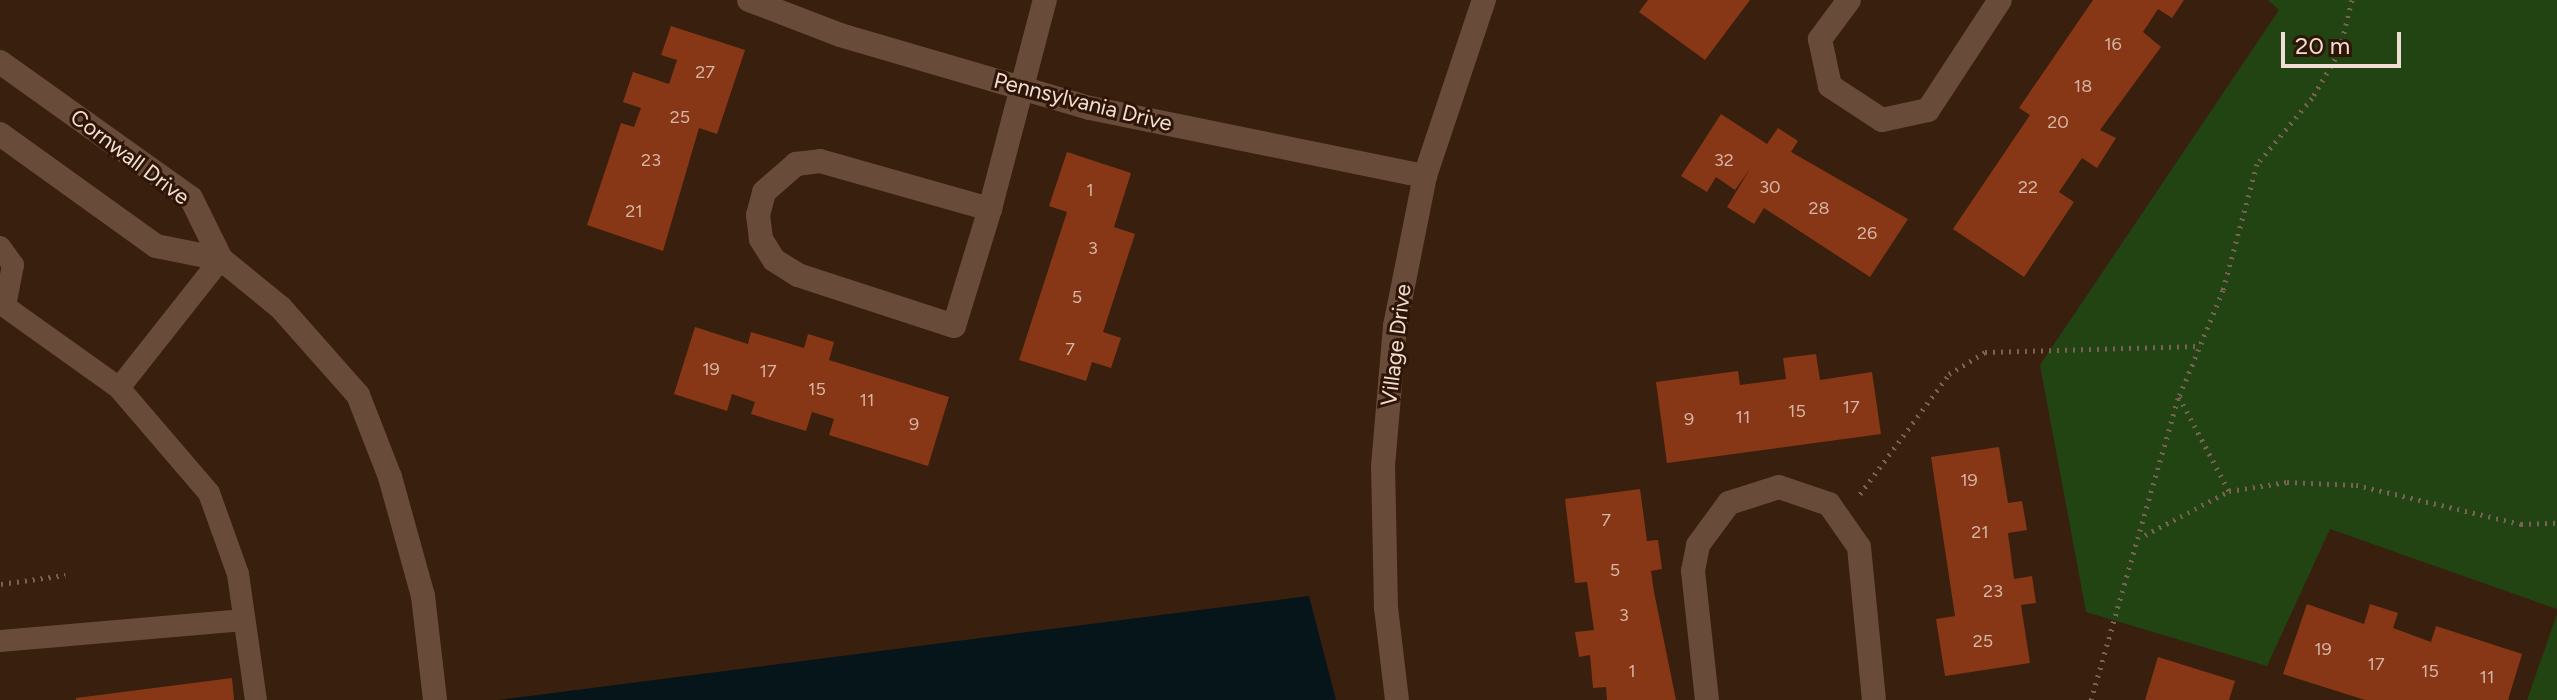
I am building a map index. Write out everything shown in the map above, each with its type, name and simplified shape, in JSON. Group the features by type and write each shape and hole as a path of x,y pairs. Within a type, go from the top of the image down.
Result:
{"street":[{"name":"Pennsylvania Drive","path":"749,0 840,35 1026,90 1425,176"},
{"path":"990,209 820,161 780,173 764,192 758,215 761,239 774,260 798,275 954,326 990,209 1026,90 1045,0"},
{"name":"Village Drive","path":"1397,700 1386,608 1383,466 1395,326 1425,176 1484,0"},
{"path":"1849,0 1820,39 1830,86 1882,120 1928,110 2000,0"},
{"name":"Cornwall Drive","path":"0,62 191,198 221,259"},
{"path":"0,134 156,246 221,259 281,308 358,395 390,477 423,596 435,700"},
{"path":"1707,700 1693,571 1710,521 1753,491 1779,487 1806,491 1847,523 1863,571 1874,700"}],"lane":[{"path":"0,247 13,265 3,305 119,388 209,493 238,574 256,700"},
{"path":"119,388 221,259"},
{"path":"0,641 244,620"}],"path":[{"path":"2091,700 2144,535 2179,397 2223,290 2257,164 2312,98 2339,52 2352,0"},
{"path":"1847,523 1863,489 1949,374 1985,352 2200,346"},
{"path":"2179,397 2229,491"},
{"path":"2144,535 2229,491 2287,482 2356,485 2521,524 2557,523"},
{"path":"1,584 65,575"}],"green space":[{"path":"2268,0 2557,0 2557,609 2330,529 2267,666 2086,612 2040,365 2279,10"},
{"path":"2557,614 2557,700 2527,700"}],"shaded area":[{"path":"1309,596 1336,700 499,700"}],"building":[{"path":"1648,0 1750,0 1705,60 1639,12"},
{"path":"2093,0 2184,0 2172,18 2158,9 2143,32 2161,47 2100,130 2116,138 2097,168 2082,158 2059,192 2074,202 2024,277 1953,229 2030,115 2019,108"},
{"path":"671,26 745,50 717,134 699,128 663,251 587,225 621,123 634,127 641,108 623,102 633,72 669,84 677,60 661,55"},
{"path":"1721,114 1767,144 1778,128 1798,141 1791,152 1908,219 1870,277 1764,208 1754,224 1727,207 1750,169 1735,190 1716,177 1707,192 1681,176"},
{"path":"1067,152 1131,173 1114,227 1135,234 1103,332 1121,338 1111,368 1092,362 1086,381 1019,360 1067,212 1049,206"},
{"path":"695,327 748,344 751,332 804,348 808,334 834,342 829,360 949,397 928,466 829,435 834,419 812,412 806,431 751,414 755,402 732,394 727,411 674,394"},
{"path":"1816,354 1820,380 1872,372 1881,434 1667,463 1656,382 1738,371 1740,385 1786,379 1783,358"},
{"path":"1999,447 2008,503 2022,501 2027,530 2008,533 2014,579 2032,576 2036,603 2021,605 2030,663 1945,676 1936,619 1955,616 1931,457"},
{"path":"1640,489 1647,541 1658,540 1662,569 1651,571 1676,700 1607,700 1606,687 1593,688 1590,655 1579,657 1575,632 1594,630 1587,582 1575,583 1565,499"},
{"path":"2307,604 2364,624 2370,604 2398,613 2393,628 2431,642 2436,626 2522,654 2508,700 2365,700 2283,674"},
{"path":"2158,657 2235,681 2229,700 2145,700"},
{"path":"232,678 234,700 76,700 76,698"}]}
